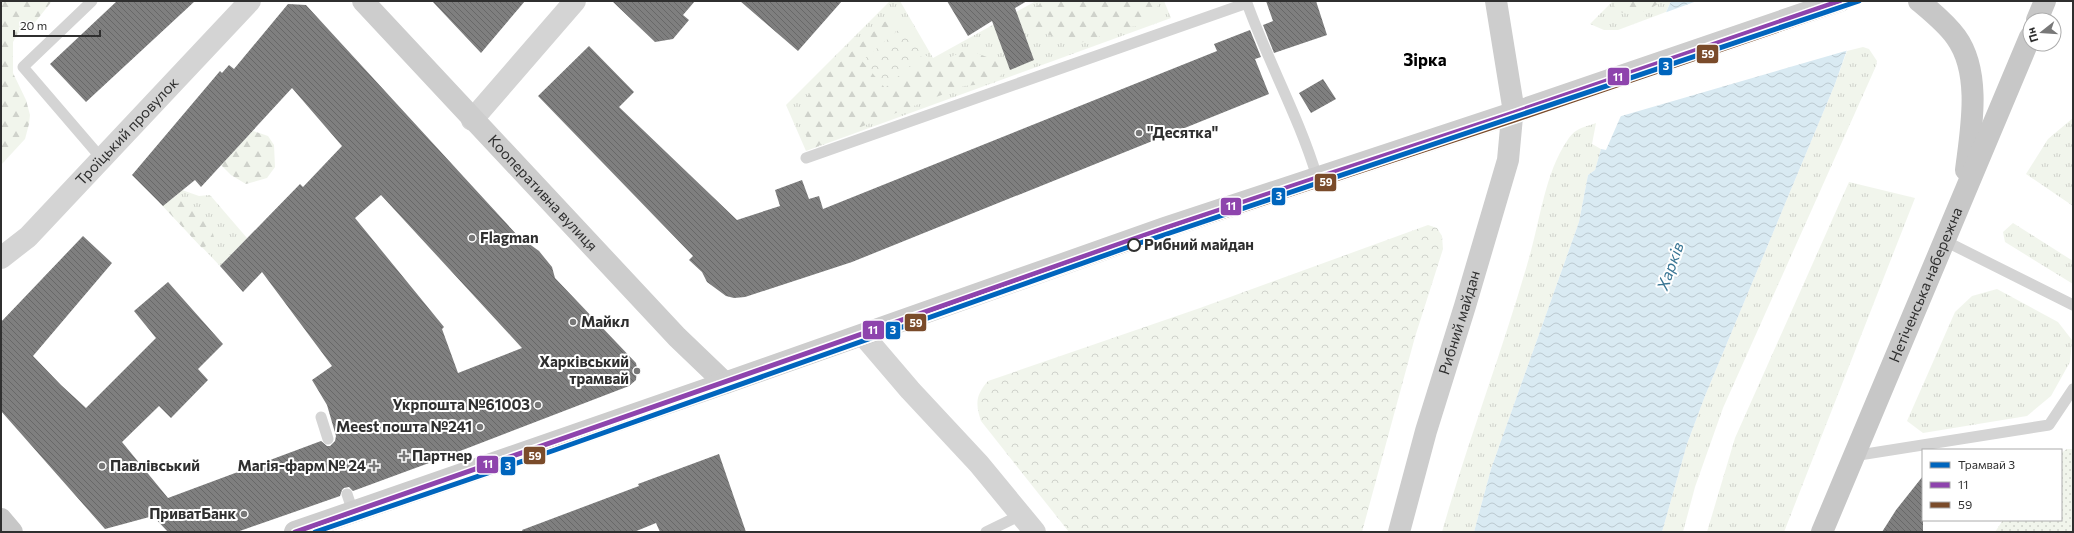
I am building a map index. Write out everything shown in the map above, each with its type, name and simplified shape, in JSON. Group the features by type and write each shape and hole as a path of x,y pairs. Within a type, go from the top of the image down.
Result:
{"main road":[{"name":"Кооперативна вулиця","path":"363,1 472,120 677,337 725,383"},
{"name":"Рибний майдан","path":"1399,532 1426,431 1466,306 1508,160 1513,113 1496,1"},
{"path":"295,532 350,503 725,383 1165,228 1513,113 1840,1"},
{"path":"1919,1 1938,16 1957,38 1969,66 1974,115 1962,198"},
{"path":"2040,12 2045,1"},
{"name":"Нетіченська набережна","path":"1822,532 2024,52"},
{"path":"1,519 12,532"}],"street":[{"name":"Троїцький провулок","path":"1,258 28,237 250,1"},
{"path":"472,120 575,1"},
{"path":"863,335 1035,532"}],"lane":[{"path":"92,1 23,67 102,158"},
{"path":"806,158 1247,3 1271,64 1310,153 1317,177"},
{"path":"1945,241 2073,305"},
{"path":"1853,456 2049,424 2073,389"},
{"path":"321,417 328,439"},
{"path":"986,532 1021,515"}],"green space":[{"path":"1,1 52,1 32,26 18,33 13,42 13,73 26,100 30,115 25,139 1,165"},
{"path":"890,1 900,1 933,58 1036,1 1164,1 1171,18 806,151 786,105"},
{"path":"1041,1 1158,1 1158,5 1154,15 1140,26 1128,27 1071,46 1042,31 1027,29 1020,19 1020,14 1039,5"},
{"path":"1613,1 1671,1 1666,12 1618,30 1604,30 1590,24"},
{"path":"1614,1 1662,1 1645,11 1627,14 1615,9"},
{"path":"891,20 898,22 910,41 930,58 943,60 969,50 1002,63 1004,69 1002,74 994,83 964,86 828,140 815,148 809,142 803,128 806,98 821,80 884,22"},
{"path":"904,25 927,51 885,88 862,61"},
{"path":"1863,47 1869,49 1877,61 1876,66 1723,408 1695,487 1683,532 1662,532 1687,444 1705,396 1835,84 1847,51"},
{"path":"2073,118 2073,206 2026,174 2048,139"},
{"path":"1596,123 1592,144 1601,149 1595,170 1588,175 1579,222 1491,469 1474,532 1442,532 1519,292 1553,168 1567,141 1573,133 1579,129"},
{"path":"253,131 268,136 274,145 275,167 267,178 246,184 231,175 221,165"},
{"path":"1849,182 1915,198 1784,532 1707,532 1735,438"},
{"path":"182,190 199,196 210,195 247,238 220,266 159,202 162,203 174,198"},
{"path":"174,198 196,209 206,219 213,233 215,242 202,248 159,202 164,204"},
{"path":"2013,223 2073,261 2073,284 2005,242 2003,232"},
{"name":"Рибний майдан","path":"1428,225 1437,228 1442,236 1443,249 1415,337 1362,532 1069,532 981,421 977,404 979,395 988,381 1200,308"},
{"path":"1997,289 2058,322 2072,340 2070,362 2051,396 2027,416 1923,433 1907,421 1955,312 1972,296"},
{"path":"2067,449 2073,449 2073,532 1995,532 2002,521 2062,521 2062,452"}],"water":[{"name":"Харків","path":"1671,1 1864,1 1835,84 1705,396 1687,444 1662,532 1474,532 1491,469 1579,222 1588,175 1595,170 1601,149 1606,150"}],"pier":[{"path":"1697,1 1866,1 1849,50 1618,117 1664,13"}],"building":[{"path":"117,1 195,1 86,102 50,64"},
{"path":"432,1 525,1 481,53"},
{"path":"612,1 695,1 683,15 689,20 673,39 655,42"},
{"path":"740,1 842,1 798,51"},
{"path":"947,1 1027,1 1015,8 1034,60 1010,70 992,21 968,36"},
{"path":"1266,1 1316,1 1327,35 1274,53 1263,25 1273,21"},
{"path":"288,4 306,5 517,235 539,251 552,267 555,278 636,363 636,380 629,386 429,463 353,491 349,487 344,488 340,496 237,532 168,532 153,516 105,529 1,411 1,322 83,236 112,263 33,356 86,408 156,338 134,311 168,282 223,344 198,369 208,380 171,418 159,406 122,442 168,498 321,441 327,446 330,446 335,441 336,436 327,405 312,380 332,366 262,272 243,292 220,266 300,184 303,187 342,146 292,88 201,187 195,180 163,206 132,175 220,71 222,73 229,65 234,69","holes":["381,195 522,348 458,373 442,329 444,327 355,218"]},
{"path":"1250,30 1261,57 1255,59 1269,94 852,262 745,297 734,298 726,296 707,282 702,272 689,260 693,256 538,96 589,46 634,92 619,107 737,220 780,206 775,190 802,180 809,199 819,196 823,209 1217,51 1214,44"},
{"path":"1323,79 1336,99 1311,113 1299,93"},
{"path":"719,454 746,532 660,532 656,523 634,532 523,532 522,530 639,486 638,484"},
{"path":"1922,477 1923,532 1882,532 1896,510"}],"tram line":[{"name":"3","path":"315,532 555,450 1134,245 1859,1"}],"transit line":[{"name":"11","path":"295,532 1165,228 1513,113 1840,1"},
{"name":"59","path":"316,532 1167,235 1515,120 1842,8"}],"place":[{"name":"\"Десятка\"","path":"1139,133"},
{"name":"Flagman","path":"472,238"},
{"name":"Рибний майдан","path":"1134,245"},
{"name":"Майкл","path":"573,322"},
{"name":"Харківський трамвай","path":"637,371"},
{"name":"Укрпошта №61003","path":"538,405"},
{"name":"Meest пошта №241","path":"480,427"},
{"name":"Партнер","path":"404,456"},
{"name":"Павлівський","path":"102,466"},
{"name":"Магія-фарм № 24","path":"374,466"},
{"name":"ПриватБанк","path":"244,514"}],"district":[{"name":"Зірка","path":"1425,60"}]}
